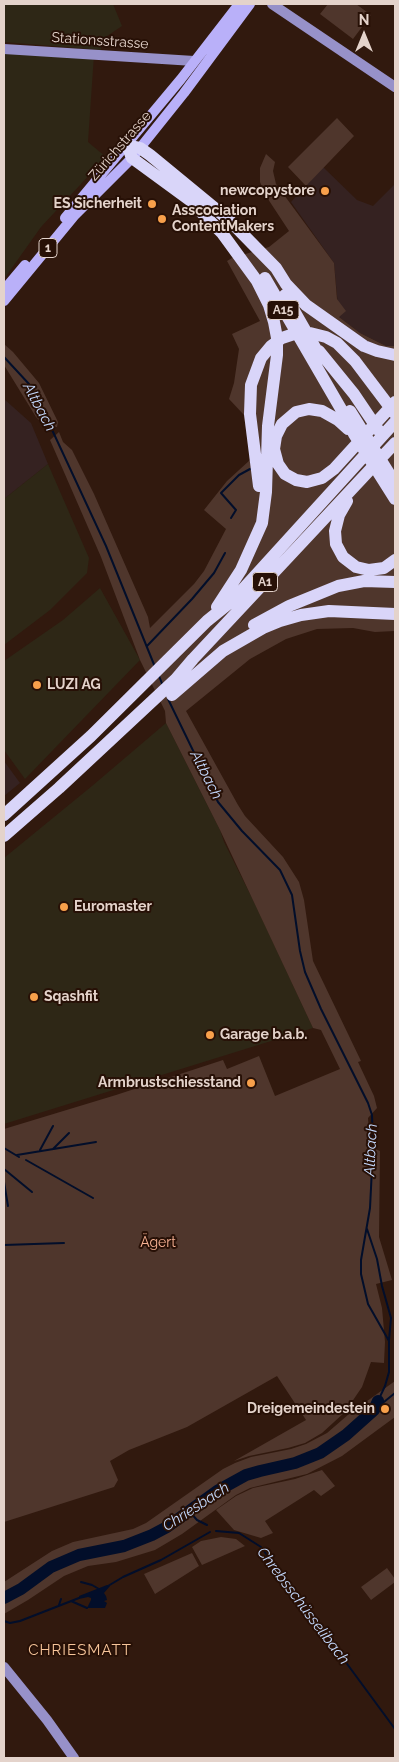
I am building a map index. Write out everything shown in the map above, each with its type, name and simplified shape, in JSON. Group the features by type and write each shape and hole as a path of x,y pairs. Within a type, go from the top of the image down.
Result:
{"highway":[{"name":"A15","path":"133,150 192,203 207,212 223,226 253,260 354,434 395,499"},
{"name":"A15","path":"133,150 229,220 261,253 337,388 395,483"},
{"path":"192,203 222,234 252,273 265,296 274,322 277,355 268,426 265,501 262,523 242,570 207,621"},
{"path":"261,253 276,268 294,294 317,314 364,346 377,352 395,355"},
{"path":"255,538 259,507 259,484 251,420 250,394 255,371 267,350 278,340 300,333 321,335 337,343 359,366 395,414"},
{"path":"312,342 359,400 395,456"},
{"path":"354,434 333,416 322,411 313,409 296,412 279,428 274,445 276,459 282,471 292,478 303,482 317,480 331,472 341,462 395,402"},
{"name":"A1","path":"4,815 64,762 165,665 207,621 232,600 395,422"},
{"name":"A1","path":"4,836 59,788 174,681 395,443"},
{"path":"356,486 342,509 337,522 335,539 338,550 349,562 364,570 380,569 395,560"},
{"path":"174,681 223,644 270,615 298,601 346,584 374,581 395,582"},
{"path":"59,788 85,775 205,665 223,651 263,628 288,618 323,611 343,610 395,614"}],"main road":[{"name":"Zürichstrasse","path":"4,301 74,216 184,93 199,63 239,4"},
{"name":"Zürichstrasse","path":"4,290 87,190 133,150 181,79 199,63 250,4"}],"street":[{"path":"272,4 395,87"},
{"name":"Stationsstrasse","path":"4,49 199,63"},
{"path":"170,60 177,66 181,79"},
{"path":"4,1666 47,1720 74,1758"}],"shaded area":[{"path":"4,4 113,4 122,26 101,40 101,50 4,42"},
{"path":"4,49 94,55 88,142 106,157 41,227 4,279"},
{"path":"323,167 357,200 373,206 395,184 395,346 386,346 360,333 339,317 334,263 291,202"},
{"path":"4,399 31,423 48,464 4,499"},
{"path":"48,464 89,558 87,573 50,610 4,645 4,499"},
{"path":"100,588 140,660 25,779 4,750 4,661 63,620"},
{"path":"166,723 220,830 313,1028 4,1124 4,858"},
{"path":"4,761 20,783 4,796"}],"green space":[{"path":"328,4 356,4 371,15 353,39 320,14"},
{"path":"337,118 354,136 306,186 288,167"},
{"name":"Ägert","path":"266,154 275,162 273,171 276,184 334,263 337,299 346,311 339,317 360,333 386,346 395,346 395,631 375,632 353,628 317,629 286,639 250,659 186,711 245,816 283,857 299,882 304,900 313,961 361,1061 358,1062 374,1096 377,1108 368,1118 370,1147 380,1151 379,1237 392,1280 376,1284 382,1308 385,1342 384,1363 371,1362 362,1387 345,1412 322,1433 305,1443 234,1461 306,1420 277,1376 187,1427 129,1450 110,1461 118,1480 114,1487 4,1522 4,1129 223,1060 227,1069 259,1056 275,1096 340,1069 321,1030 313,1028 220,830 166,723 165,711 140,660 101,557 50,440 59,432 63,442 72,450 94,494 148,617 150,628 194,584 204,571 226,529 204,510 227,481 250,460 244,415 229,399 234,383 239,349 232,334 260,321 227,261 269,247 289,231 266,196 260,182 260,168"},
{"path":"4,344 39,383 58,422 57,427 47,428 36,417 4,365"},
{"path":"395,1381 395,1417 342,1456 307,1474 250,1488 236,1495 182,1534 155,1550 116,1562 88,1566 64,1576 4,1614 4,1582 52,1551 73,1542 133,1529 146,1523 223,1469 235,1463 251,1457 306,1444 327,1433 349,1414"},
{"path":"322,1470 335,1486 321,1496 314,1490 265,1521 273,1533 261,1538 234,1530 216,1510 236,1496 253,1488 295,1479"},
{"path":"221,1537 236,1539 245,1546 202,1565 192,1547 201,1541"},
{"path":"192,1553 199,1566 155,1594 144,1574"},
{"path":"387,1568 395,1582 371,1600 361,1587"}],"water":[{"path":"107,1585 110,1586 104,1593 107,1600 104,1601 107,1603 105,1608 87,1608 91,1598 79,1599 79,1596"}],"waterway":[{"name":"Altbach","path":"4,357 29,384 41,406 106,546 155,667"},
{"path":"231,518 236,510 221,493 239,475 250,469"},
{"path":"147,646 214,573 225,553"},
{"name":"Altbach","path":"159,676 163,686"},
{"name":"Altbach","path":"168,699 218,802 242,831 280,870 292,895 305,972 372,1115 373,1148 370,1208 361,1260 361,1274 368,1304 389,1341 389,1372 378,1401"},
{"path":"40,1150 53,1126"},
{"path":"53,1149 69,1133"},
{"path":"17,1155 96,1142"},
{"path":"4,1148 19,1157"},
{"path":"26,1160 93,1198"},
{"path":"4,1169 32,1192"},
{"path":"4,1182 8,1206"},
{"name":"Altbach","path":"367,1229 377,1259 391,1318 389,1340"},
{"path":"4,1245 64,1243"},
{"path":"374,1410 395,1393"},
{"name":"Chriesbach","path":"4,1598 21,1589 51,1567 79,1555 124,1546 152,1535 167,1527 217,1491 246,1475 295,1463 320,1453 346,1435 374,1410 378,1401"},
{"name":"Chrebsschüsselibach","path":"190,1512 197,1520 207,1525"},
{"name":"Chrebsschüsselibach","path":"216,1531 239,1533 261,1547 395,1729"},
{"path":"108,1586 161,1560 210,1532"},
{"path":"81,1582 99,1589"},
{"path":"4,1621 10,1623 20,1621 79,1598"},
{"path":"59,1605 61,1599"},
{"path":"71,1601 87,1608"}],"place":[{"name":"newcopystore","path":"325,191"},
{"name":"ES Sicherheit","path":"152,204"},
{"name":"Asscociation ContentMakers","path":"162,219"},
{"name":"LUZI AG","path":"37,685"},
{"name":"Euromaster","path":"64,907"},
{"name":"Sqashfit","path":"34,997"},
{"name":"Garage b.a.b.","path":"210,1035"},
{"name":"Armbrustschiesstand","path":"251,1083"},
{"name":"Dreigemeindestein","path":"385,1409"}],"district":[{"name":"CHRIESMATT","path":"80,1650"}]}
